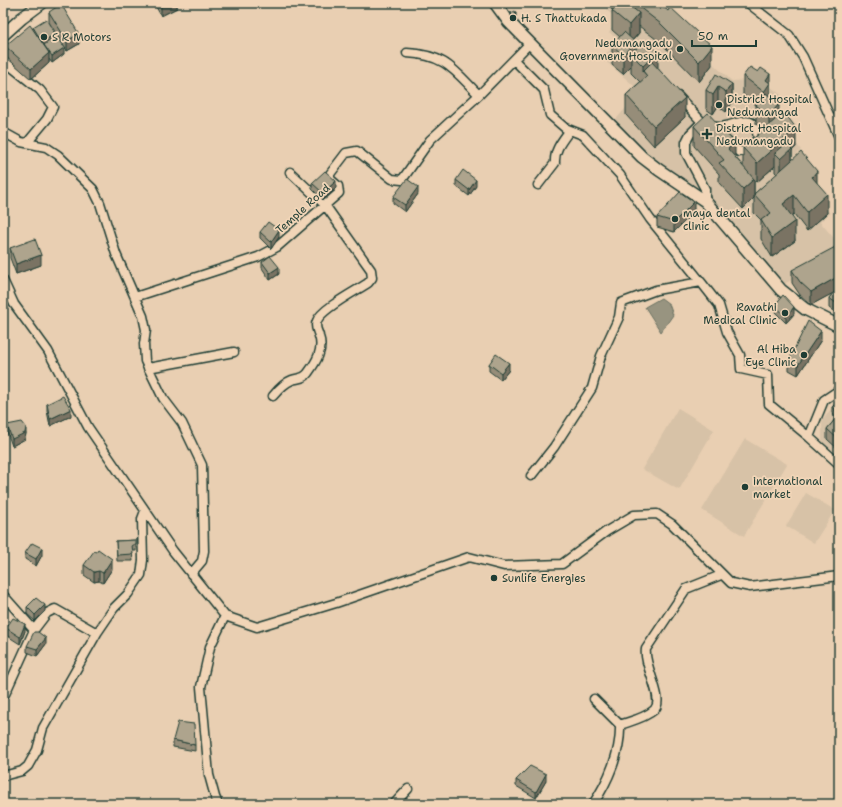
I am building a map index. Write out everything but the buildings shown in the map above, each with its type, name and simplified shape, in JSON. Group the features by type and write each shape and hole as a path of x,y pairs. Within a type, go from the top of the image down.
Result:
{"main road":[{"path":"3,35 42,3"},
{"path":"495,3 509,22 642,157 658,170 705,201 781,290 805,309 839,326"}],"street":[{"path":"748,3 789,36 803,57 838,132"},
{"name":"Temple Road","path":"135,297 258,257 276,247 339,193 338,186 330,179 330,174 346,153 357,151 392,179 402,180 430,140 479,95 530,43"},
{"path":"407,53 437,57 452,68 479,95"},
{"path":"3,60 40,90 53,106 47,119 27,143"},
{"path":"514,60 544,90 550,115 565,128 583,135 620,176 650,219 719,304 727,332 740,355 741,369 768,375 769,404 839,464"},
{"path":"670,88 702,122 723,129 739,121 747,121 756,128 758,138 750,149 739,152 714,127"},
{"path":"702,122 690,134 686,142 686,153 705,189 705,201"},
{"path":"538,185 555,163 554,155 556,150 570,130"},
{"path":"3,132 27,143 46,147 58,155 93,189 100,202 116,254 143,316 146,330 144,344 145,361 163,398 182,423 202,465 204,551 202,562 191,574"},
{"path":"273,396 280,388 292,380 301,379 307,375 320,355 320,337 316,328 317,321 324,312 368,283 372,278 371,270 325,205 290,172"},
{"path":"3,280 14,304 48,351 88,427 191,574 225,616 257,627 336,603 469,557 504,566 562,564 607,530 634,515 657,514 672,524 721,575 731,583 750,587 839,576"},
{"path":"531,476 554,447 592,388 601,356 619,318 621,302 656,290 700,282"},
{"path":"148,368 234,352"},
{"path":"809,437 824,400 839,390"},
{"path":"3,776 22,771 28,766 37,750 43,728 97,633 114,608 128,594 141,575 143,560 142,519 145,510"},
{"path":"620,725 654,710 658,704 658,698 645,655 646,649 666,617 686,589 721,575"},
{"path":"3,594 34,630"},
{"path":"4,694 34,630 47,612 55,609 97,633"},
{"path":"218,804 214,797 209,775 201,687 210,647 225,616"},
{"path":"593,804 608,779 620,736 620,725 594,699"},
{"path":"394,804 408,789"}],"shaded area":[{"name":"District Hospital Nedumangadu","path":"612,3 655,12 732,81 761,79 781,95 771,109 801,150 792,158 821,192 817,199 830,213 820,222 839,244 839,251 813,269 782,285 748,247 613,123 640,91 602,58 619,41 609,32 618,19 606,10"},
{"path":"661,298 669,304 673,315 661,332 645,307"},
{"path":"839,403 839,457 822,442 822,421 831,409"},
{"path":"678,408 714,430 679,490 642,469"},
{"name":"international market","path":"745,439 787,464 744,536 702,510"},
{"path":"806,493 835,510 814,543 786,526"}],"place":[{"name":"H. S Thattukada","path":"513,18"},
{"name":"S R Motors","path":"44,37"},
{"name":"Nedumangadu Government Hospital","path":"680,49"},
{"name":"District Hospital Nedumangad","path":"719,105"},
{"name":"District Hospital Nedumangadu","path":"707,134"},
{"name":"maya dental clinic","path":"675,219"},
{"name":"Ravathi Medical Clinic","path":"785,313"},
{"name":"Al Hiba Eye Clinic","path":"804,355"},
{"name":"international market","path":"745,487"},
{"name":"Sunlife Energies","path":"494,578"}]}
